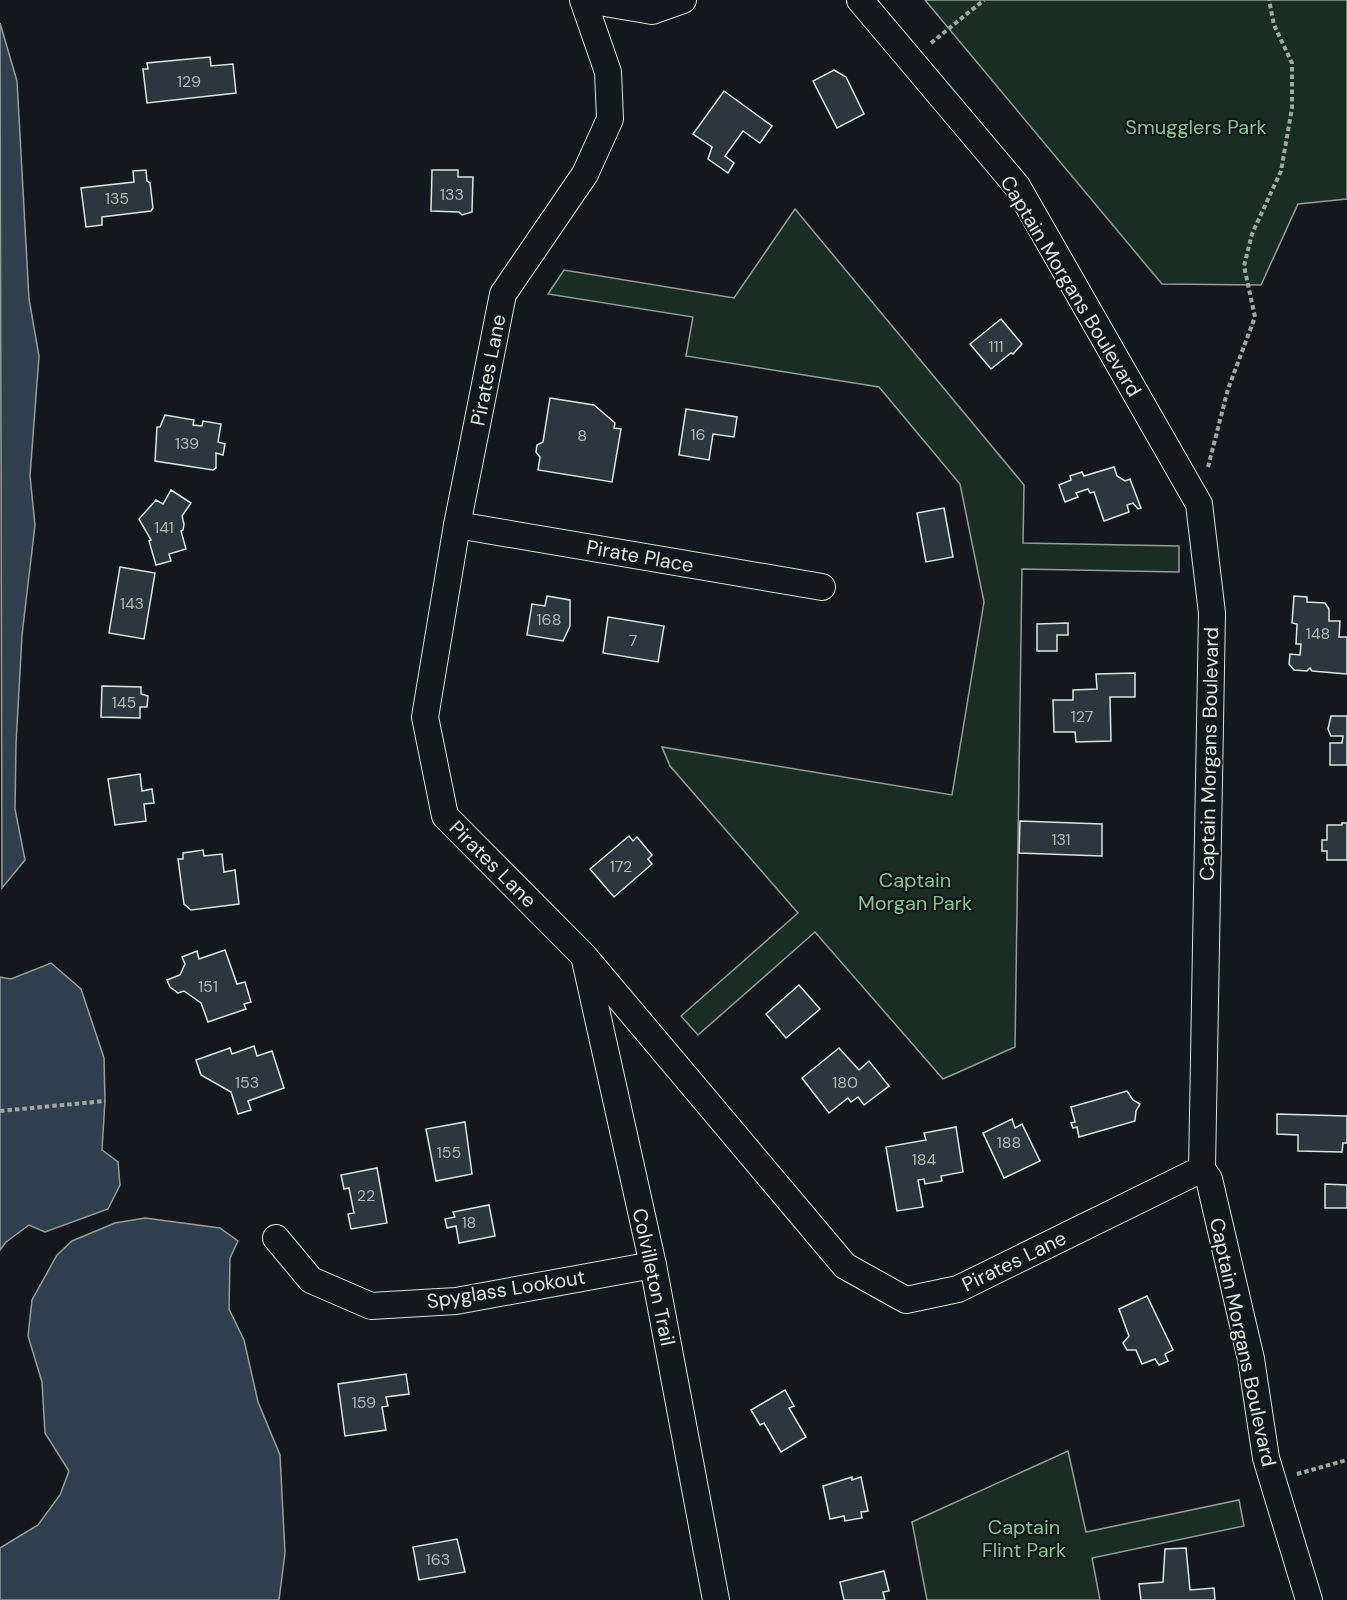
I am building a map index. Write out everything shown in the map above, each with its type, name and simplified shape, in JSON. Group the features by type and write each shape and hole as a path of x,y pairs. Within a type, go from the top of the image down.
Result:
{"street":[{"name":"Pirates Lane","path":"582,0 608,72 610,119 585,174 503,294 457,525 425,717 445,816 584,956 845,1266 906,1300 958,1289 1202,1169"},
{"path":"587,0 652,11 683,0"},
{"name":"Captain Morgans Boulevard","path":"860,0 1017,186 1199,504 1212,613 1202,1169 1209,1179 1251,1359 1266,1458 1309,1600"},
{"name":"Pirate Place","path":"457,525 822,587"},
{"name":"Colvilleton Trail","path":"584,956 653,1265 716,1600"},
{"name":"Spyglass Lookout","path":"276,1238 311,1280 371,1306 456,1301 653,1265"}],"path":[{"path":"910,60 984,0"},
{"path":"1199,504 1228,389 1255,317 1244,266 1252,234 1281,171 1292,108 1292,63 1274,25 1269,0"},
{"path":"0,1111 105,1101"},
{"path":"1273,1482 1347,1460"}],"green space":[{"name":"Smugglers Park","path":"925,0 1347,0 1347,199 1298,204 1261,285 1162,284"},
{"name":"Captain Morgan Park","path":"795,209 1024,485 1023,543 1179,546 1179,572 1022,569 1015,1047 943,1079 815,932 698,1035 681,1016 798,913 670,766 662,747 952,795 984,602 960,484 879,387 686,356 693,317 548,294 564,270 734,298"},
{"name":"Captain Flint Park","path":"1068,1451 1086,1532 1239,1500 1244,1526 1092,1558 1100,1600 927,1600 912,1522"}],"water":[{"path":"0,23 17,81 29,299 39,356 30,476 35,525 22,635 16,744 15,809 25,860 2,888"},
{"path":"51,963 81,989 104,1058 105,1101 102,1150 118,1162 120,1185 108,1209 45,1232 29,1225 6,1242 0,1250 0,977 11,979"},
{"path":"145,1218 220,1228 238,1241 230,1258 229,1309 244,1340 258,1402 280,1455 285,1553 279,1600 0,1600 0,1548 38,1525 60,1495 69,1471 45,1433 42,1382 28,1336 32,1300 57,1255 72,1241 115,1223"}],"building":[{"path":"210,57 211,66 233,64 236,93 147,103 143,69 148,69 147,63"},
{"path":"834,70 846,77 864,114 837,128 813,81"},
{"path":"724,91 772,126 760,143 743,131 725,156 734,163 728,173 708,159 712,147 693,134"},
{"path":"146,170 147,181 150,183 153,208 151,211 102,217 102,225 86,227 81,188 134,182 133,171"},
{"path":"432,170 458,170 458,177 473,177 472,212 462,215 459,212 431,211"},
{"path":"1001,319 1022,344 1013,354 1011,353 991,369 970,344"},
{"path":"550,398 594,405 615,423 614,428 621,429 612,482 538,470 540,457 536,452 537,445 543,442"},
{"path":"686,409 737,417 734,437 713,434 709,460 679,455"},
{"path":"165,415 194,420 193,425 202,426 203,421 221,424 218,442 225,444 223,455 216,453 216,468 213,470 155,461 157,427 160,427"},
{"path":"1114,467 1117,476 1125,481 1130,479 1141,508 1138,509 1133,503 1127,505 1129,512 1104,521 1094,492 1090,493 1088,489 1076,493 1078,497 1065,502 1059,485 1071,480 1070,476 1082,472 1084,476"},
{"path":"171,490 191,503 182,516 184,524 181,531 186,549 169,554 171,561 156,565 149,541 151,540 139,519 156,500 163,504"},
{"path":"944,508 953,557 926,562 917,513"},
{"path":"120,567 155,573 144,639 109,633"},
{"path":"547,596 570,600 570,626 563,641 527,635 532,604 545,606"},
{"path":"1294,596 1307,597 1307,602 1325,603 1329,609 1329,621 1340,621 1339,637 1347,637 1347,674 1312,671 1310,668 1307,671 1294,670 1289,664 1290,654 1300,655 1301,644 1296,644 1297,624 1292,623"},
{"path":"608,617 664,626 658,662 603,653"},
{"path":"1068,623 1068,635 1057,635 1057,651 1037,651 1037,624"},
{"path":"1135,673 1135,697 1110,697 1111,741 1076,742 1075,732 1054,732 1053,700 1073,700 1073,690 1097,689 1096,674"},
{"path":"102,686 141,687 141,694 148,696 147,707 140,707 140,718 101,717"},
{"path":"1331,716 1347,716 1347,765 1330,765 1330,743 1342,743 1343,736 1331,736 1328,729"},
{"path":"140,774 142,791 152,789 154,803 144,804 146,821 115,825 108,779"},
{"path":"1020,821 1102,824 1102,856 1019,853"},
{"path":"1342,823 1347,823 1347,860 1327,860 1327,851 1322,851 1322,840 1327,840 1327,825 1342,825"},
{"path":"629,836 633,841 637,837 652,855 648,859 652,864 614,897 590,869"},
{"path":"203,850 204,856 222,854 224,872 235,870 239,904 191,910 184,904 178,859 183,859 183,853"},
{"path":"225,950 237,984 245,982 251,1002 244,1004 246,1009 208,1022 201,1003 184,991 178,993 170,987 167,980 180,975 185,964 182,957 197,951 199,959"},
{"path":"799,985 820,1009 786,1038 766,1014"},
{"path":"254,1046 257,1056 272,1051 284,1088 248,1101 251,1110 238,1114 231,1092 201,1075 196,1060 230,1048 232,1054"},
{"path":"839,1048 859,1070 869,1061 889,1086 864,1105 858,1097 851,1102 848,1098 829,1113 802,1078"},
{"path":"1127,1091 1133,1100 1140,1104 1136,1111 1135,1121 1079,1137 1077,1127 1073,1128 1071,1123 1075,1122 1071,1107"},
{"path":"1277,1114 1347,1116 1347,1143 1343,1143 1342,1152 1298,1151 1298,1135 1277,1134"},
{"path":"1012,1119 1015,1128 1022,1124 1040,1161 1004,1178 983,1133"},
{"path":"465,1122 472,1174 436,1181 426,1129"},
{"path":"956,1127 963,1172 941,1176 942,1181 925,1184 924,1179 918,1180 923,1207 897,1211 886,1147 926,1140 924,1133"},
{"path":"377,1168 387,1223 351,1229 348,1214 354,1213 349,1188 344,1189 341,1175"},
{"path":"1325,1184 1347,1185 1347,1208 1325,1208"},
{"path":"489,1205 495,1236 459,1243 456,1226 447,1228 445,1219 455,1217 453,1212"},
{"path":"1147,1296 1173,1350 1165,1354 1168,1361 1159,1365 1155,1359 1142,1364 1136,1350 1127,1350 1123,1343 1129,1336 1119,1309"},
{"path":"406,1374 409,1394 386,1397 388,1406 382,1407 386,1430 345,1436 338,1384"},
{"path":"785,1390 794,1406 789,1408 806,1437 781,1452 764,1423 760,1425 751,1410"},
{"path":"852,1477 852,1480 861,1477 868,1511 861,1512 862,1518 845,1521 844,1516 830,1519 823,1486"},
{"path":"457,1539 465,1572 419,1580 413,1547"},
{"path":"1186,1548 1190,1590 1214,1588 1215,1600 1141,1600 1139,1584 1163,1582 1165,1549"},
{"path":"884,1571 889,1591 883,1592 885,1600 844,1600 840,1582"}]}
